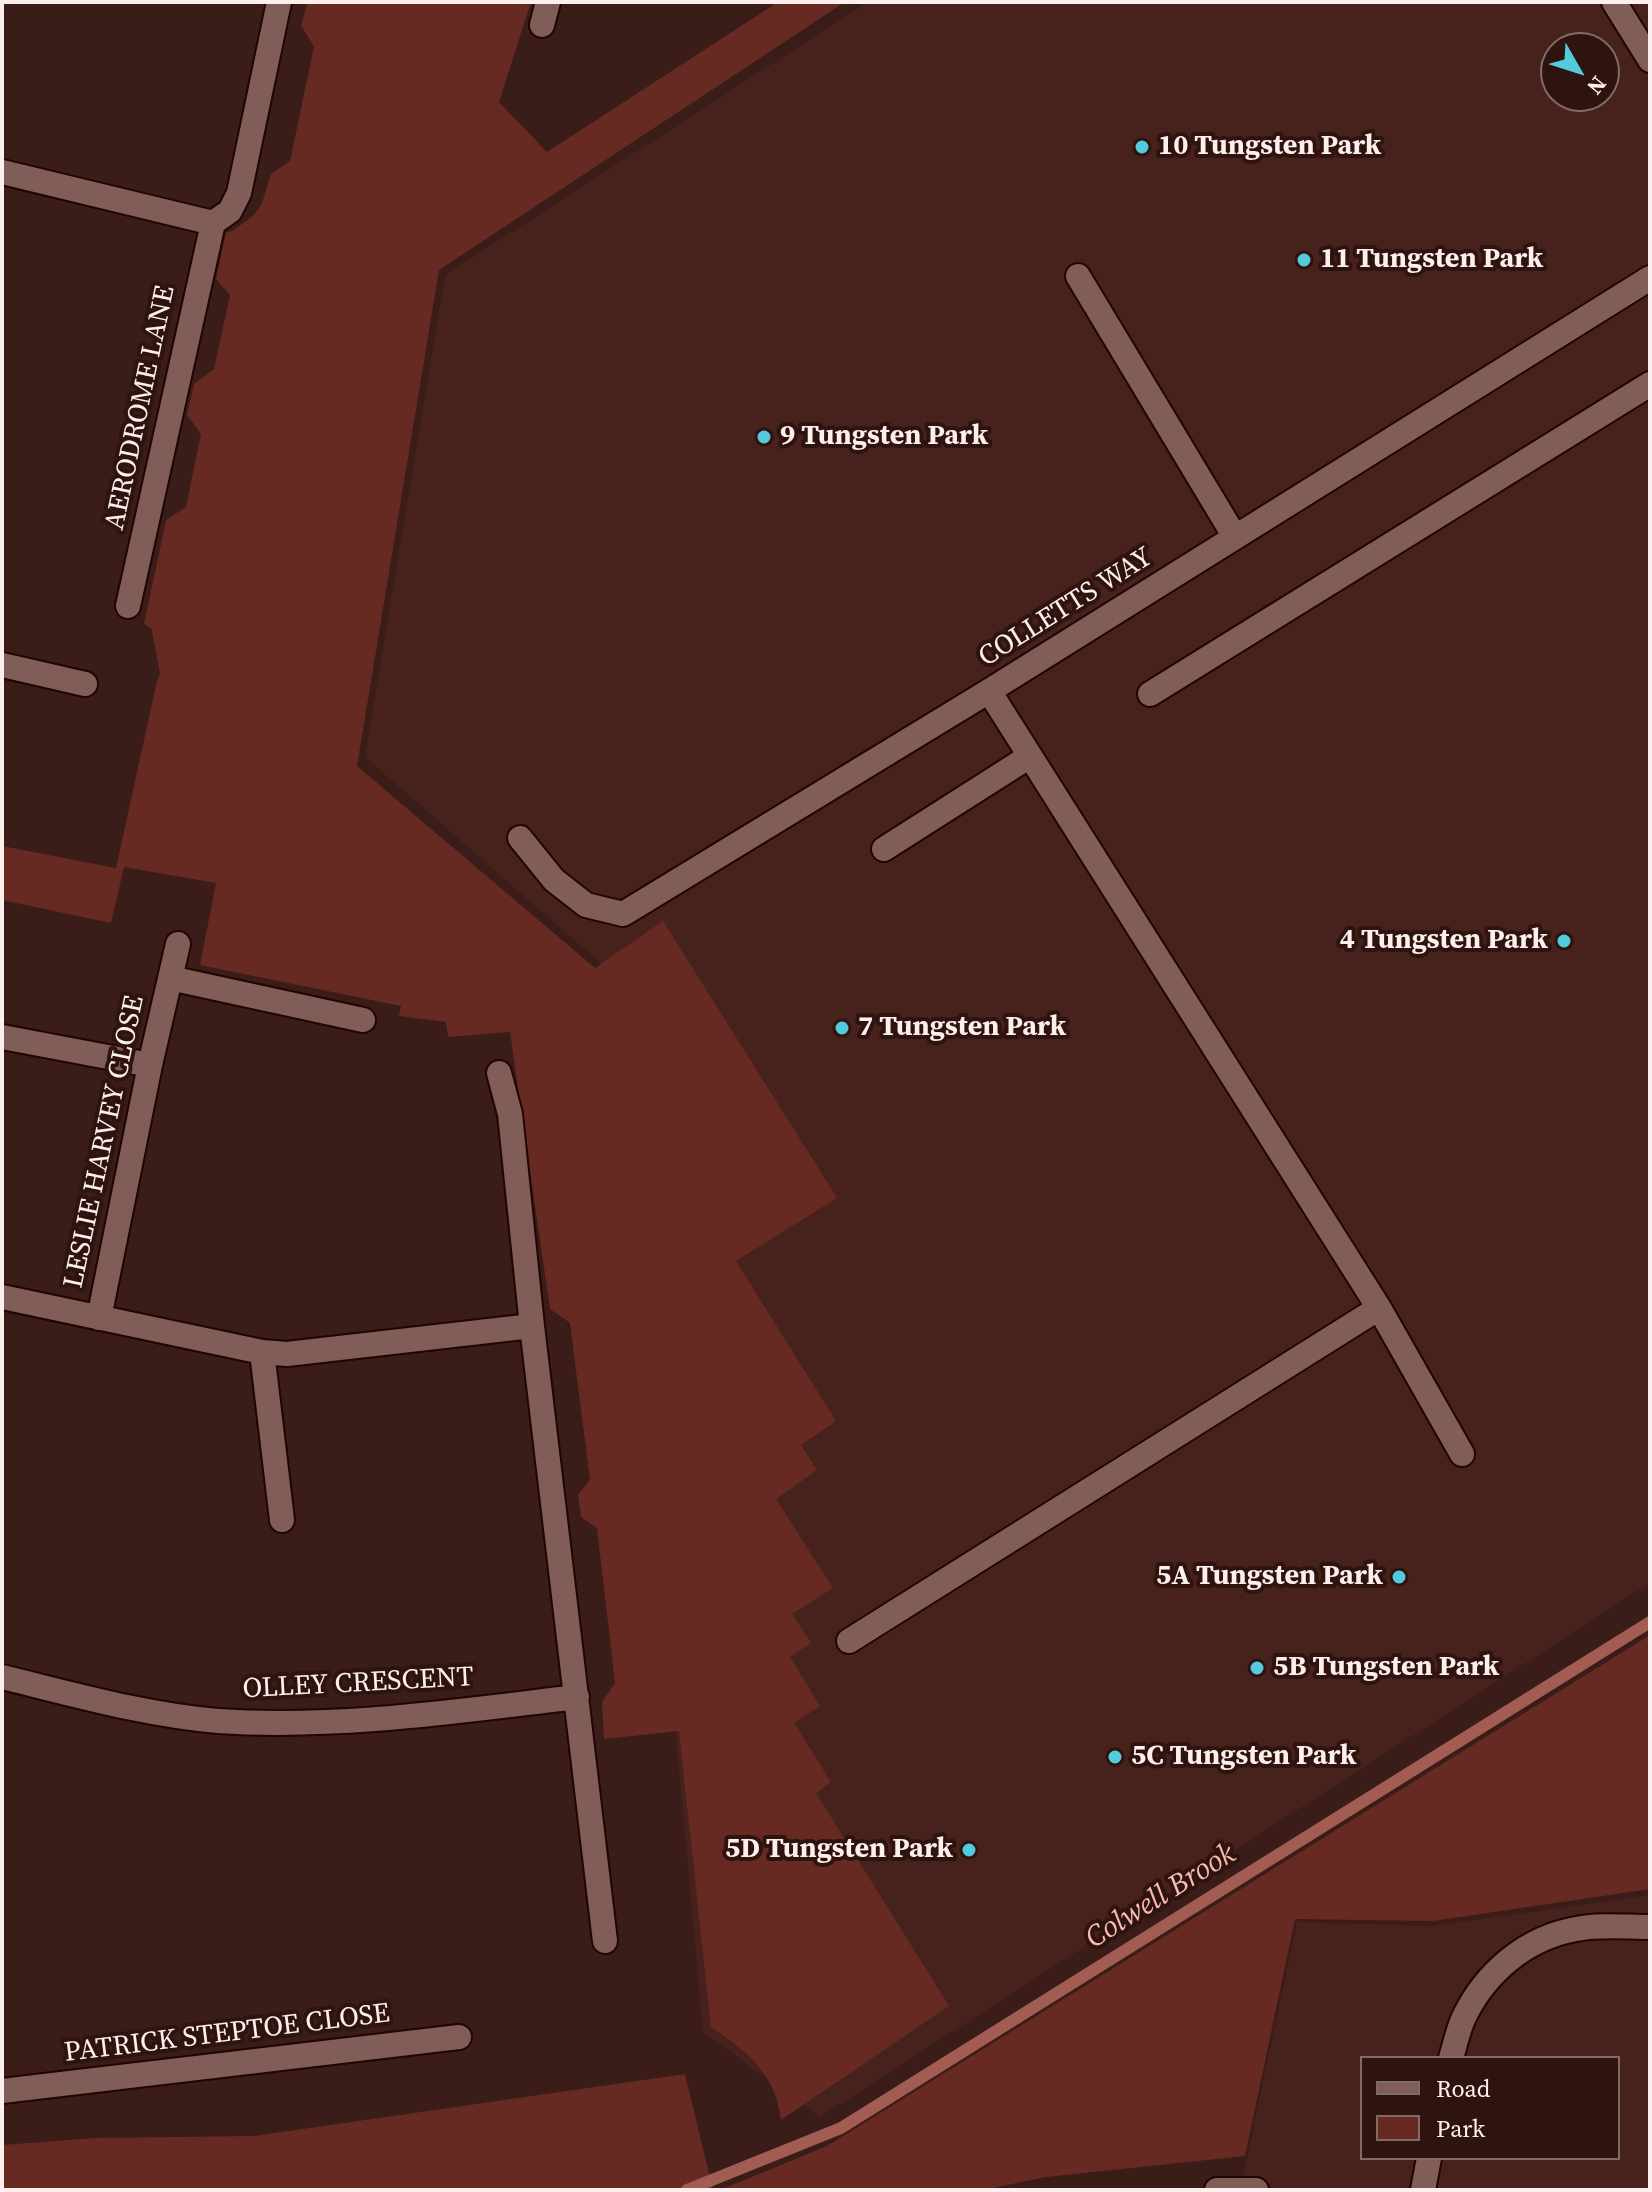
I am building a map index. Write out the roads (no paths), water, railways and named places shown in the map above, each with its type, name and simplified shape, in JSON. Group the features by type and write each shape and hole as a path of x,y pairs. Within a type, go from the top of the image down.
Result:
{"street":[{"name":"AERODROME LANE","path":"128,606 213,223 230,211 239,193 279,2"},
{"path":"1614,2 1650,60"},
{"path":"2,172 213,223"},
{"path":"1078,276 1235,537"},
{"name":"COLLETTS WAY","path":"520,838 554,880 586,905 623,914 989,691 1650,278"},
{"path":"1150,694 1650,384"},
{"path":"2,665 85,684"},
{"path":"989,691 1379,1308 1462,1454"},
{"path":"884,849 1030,756"},
{"name":"LESLIE HARVEY CLOSE","path":"99,1318 178,944"},
{"name":"LESLIE HARVEY CLOSE","path":"170,978 363,1020"},
{"path":"2,1037 150,1065"},
{"path":"499,1073 510,1114 605,1941"},
{"path":"2,1297 262,1352 287,1354 532,1326"},
{"path":"849,1641 1379,1308"},
{"path":"262,1352 282,1520"},
{"name":"OLLEY CRESCENT","path":"2,1677 158,1712 215,1721 282,1724 417,1715 577,1697"},
{"path":"1452,2056 1463,2018 1483,1985 1501,1966 1524,1949 1555,1934 1579,1928 1650,1927"},
{"name":"PATRICK STEPTOE CLOSE","path":"2,2091 459,2037"},
{"path":"1423,2190 1429,2160"},
{"path":"1217,2190 1256,2190"}],"waterway":[{"name":"Colwell Brook","path":"687,2190 841,2128 1650,1622"}],"place":[{"name":"10 Tungsten Park","path":"1142,147"},
{"name":"11 Tungsten Park","path":"1304,260"},
{"name":"9 Tungsten Park","path":"764,437"},
{"name":"4 Tungsten Park","path":"1564,941"},
{"name":"7 Tungsten Park","path":"842,1028"},
{"name":"5A Tungsten Park","path":"1399,1577"},
{"name":"5B Tungsten Park","path":"1257,1668"},
{"name":"5C Tungsten Park","path":"1115,1757"},
{"name":"5D Tungsten Park","path":"969,1850"}]}
